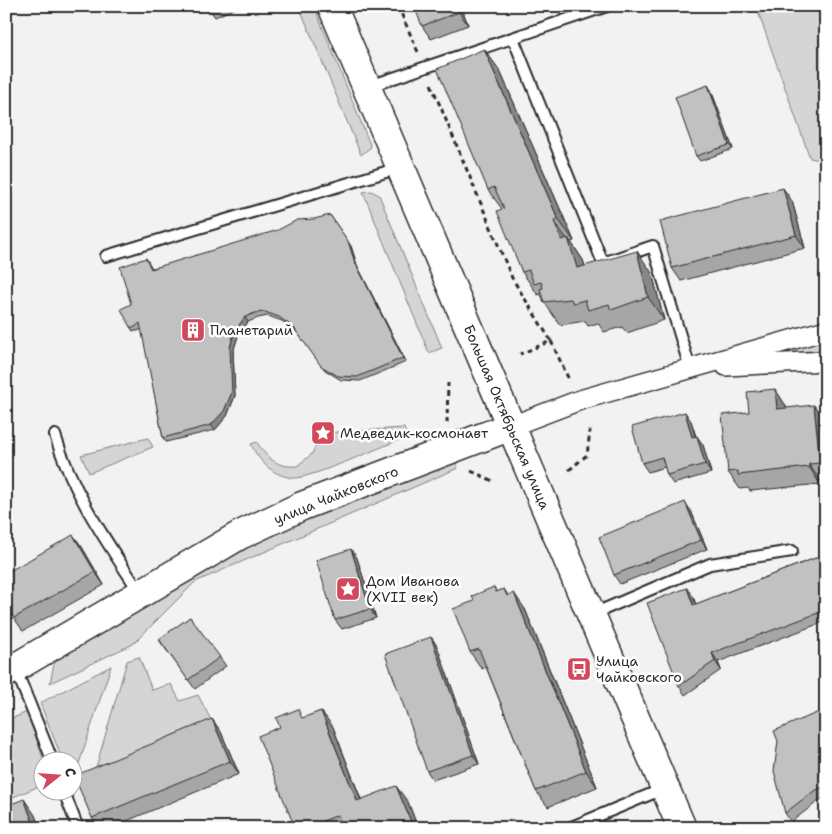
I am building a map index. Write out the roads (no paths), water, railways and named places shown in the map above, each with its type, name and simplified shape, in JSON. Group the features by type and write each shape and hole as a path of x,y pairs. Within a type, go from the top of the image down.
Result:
{"main road":[{"name":"Большая Октябрьская улица","path":"332,6 682,828"},
{"name":"улица Чайковского","path":"11,671 141,594 214,548 302,506 510,427"}],"street":[{"name":"улица Чайковского","path":"510,427 580,400 826,330"},
{"name":"улица Чайковского","path":"690,368 826,361"}],"lane":[{"path":"366,87 607,6"},
{"path":"513,38 603,263 653,246 690,368"},
{"path":"106,256 400,168"},
{"path":"55,435 64,467 79,496 141,594"},
{"path":"592,614 710,564 792,552"},
{"path":"11,671 48,752"},
{"path":"569,828 665,788"},
{"path":"68,802 78,828"}],"place":[{"name":"Планетарий","path":"193,330"},
{"name":"Медведик-космонавт","path":"323,433"},
{"name":"Дом Иванова (XVII век)","path":"348,589"},
{"name":"Улица Чайковского","path":"579,669"}]}
